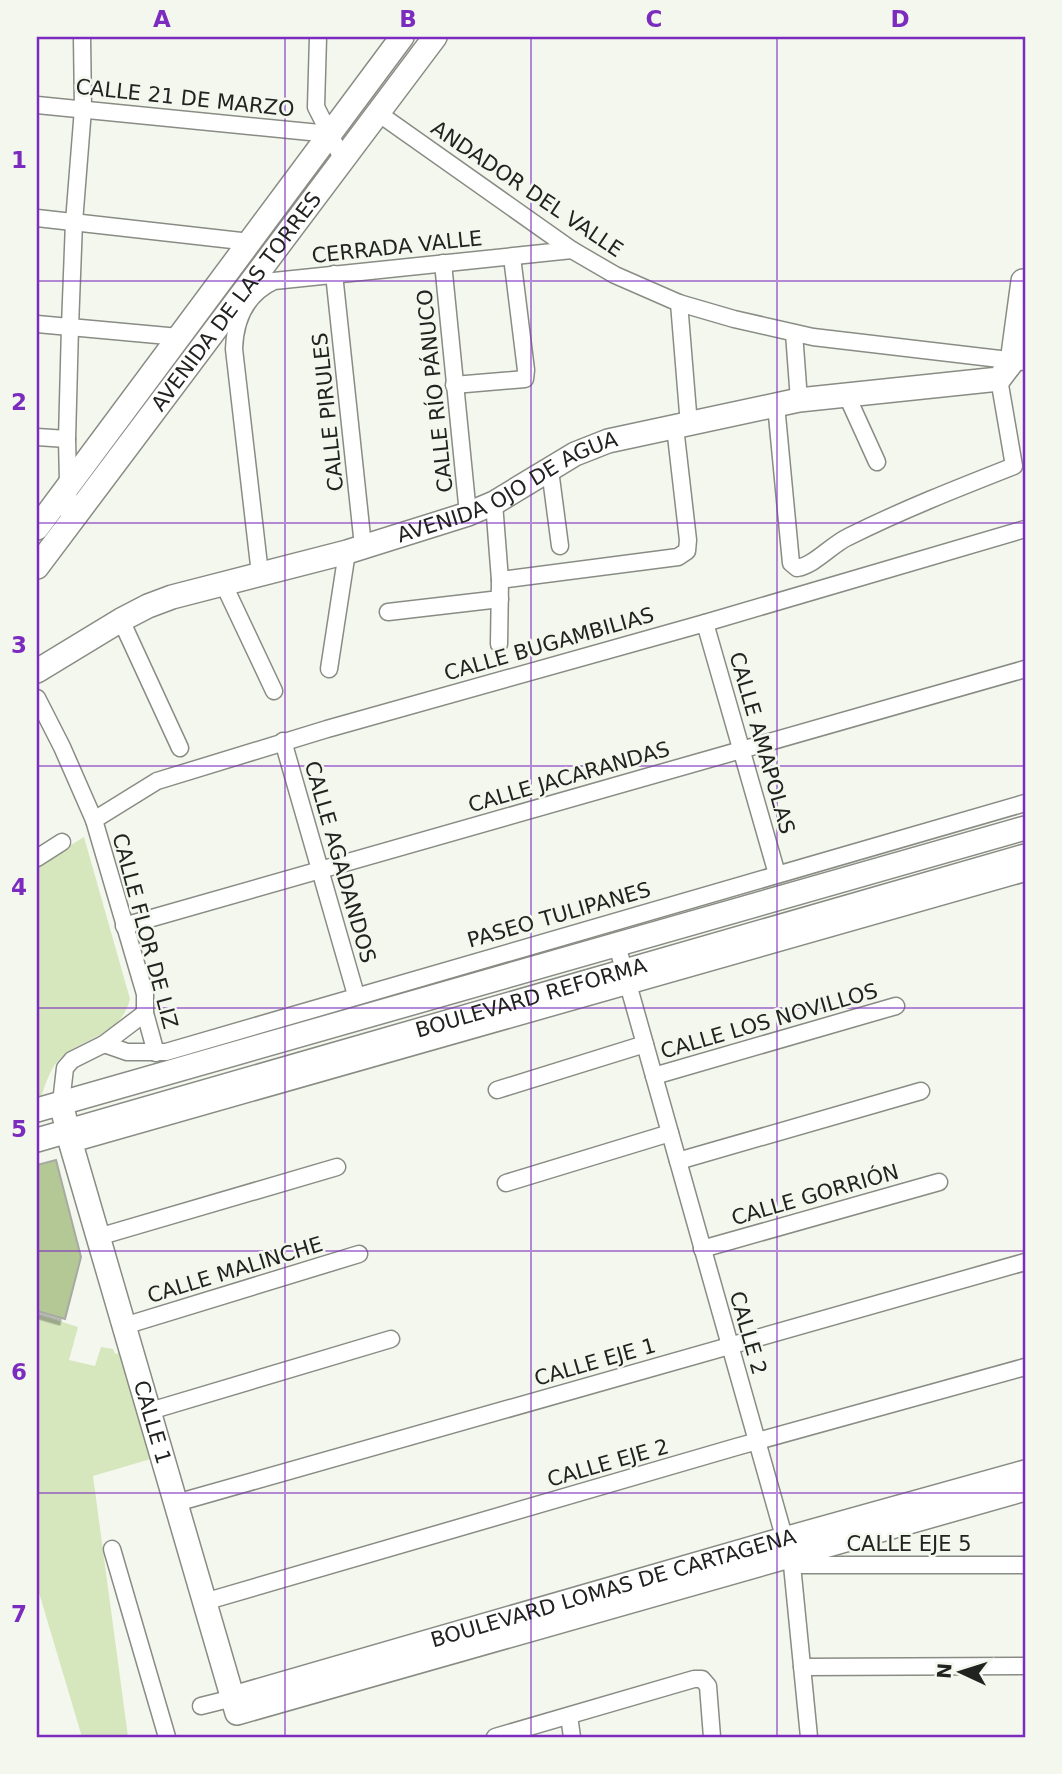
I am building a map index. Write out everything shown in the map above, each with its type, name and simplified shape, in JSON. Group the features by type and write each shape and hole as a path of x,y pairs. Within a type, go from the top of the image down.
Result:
{"main road":[{"name":"AVENIDA DE LAS TORRES","path":"37,528 402,37"},
{"name":"AVENIDA DE LAS TORRES","path":"37,567 436,37"},
{"path":"1012,368 1023,281"},
{"name":"AVENIDA OJO DE AGUA","path":"37,671 148,606 172,597 355,549 468,514 494,503 575,454 608,441 799,400 847,396 1012,368"},
{"name":"BOULEVARD REFORMA","path":"37,1110 1025,828"},
{"name":"BOULEVARD REFORMA","path":"37,1140 69,1137 626,977 1025,856"},
{"name":"CALLE 1","path":"61,1103 235,1705"},
{"name":"BOULEVARD LOMAS DE CARTAGENA","path":"788,1553 1025,1472"},
{"name":"BOULEVARD LOMAS DE CARTAGENA","path":"235,1705 488,1633 1025,1489"}],"street":[{"path":"69,524 67,439 74,222 83,109 82,37"},
{"path":"318,37 316,107 343,160"},
{"name":"CALLE 21 DE MARZO","path":"37,105 330,134"},
{"name":"ANDADOR DEL VALLE","path":"379,113 572,250 615,275 679,303 813,338 1012,368"},
{"path":"37,218 250,242"},
{"name":"CERRADA VALLE","path":"260,574 234,331 241,313 262,287 274,281 572,250"},
{"path":"454,385 525,379 512,257"},
{"name":"CALLE RÍO PÁNUCO","path":"443,263 468,514"},
{"name":"CALLE PIRULES","path":"328,670 355,549 334,274"},
{"path":"500,580 678,557 687,551 679,303"},
{"path":"37,324 179,337"},
{"path":"794,333 799,400"},
{"path":"776,405 791,563 797,568 804,566 837,542 898,512 1014,466 1012,368"},
{"path":"847,396 877,462"},
{"path":"37,436 67,439"},
{"path":"550,470 560,546"},
{"path":"494,503 500,580 499,644"},
{"name":"CALLE BUGAMBILIAS","path":"94,820 157,780 283,741 1025,529"},
{"path":"224,585 274,691"},
{"path":"388,612 500,599"},
{"path":"121,620 180,748"},
{"name":"CALLE AMAPOLAS","path":"705,622 777,874"},
{"name":"CALLE JACARANDAS","path":"124,926 1025,669"},
{"name":"CALLE FLOR DE LIZ","path":"37,698 94,820 145,994 145,1013 156,1053"},
{"name":"CALLE AGADANDOS","path":"283,741 356,995"},
{"name":"PASEO TULIPANES","path":"104,1044 127,1052 156,1053 1025,803"},
{"path":"37,858 62,842"},
{"path":"626,977 1025,873"},
{"name":"CALLE 2","path":"617,945 788,1553 809,1737"},
{"name":"CALLE LOS NOVILLOS","path":"654,1076 896,1006"},
{"path":"61,1103 65,1068 72,1060 104,1044 145,1013"},
{"path":"497,1090 645,1044"},
{"path":"678,1161 922,1091"},
{"path":"506,1184 670,1132"},
{"path":"98,1237 337,1167"},
{"name":"CALLE GORRIÓN","path":"702,1249 939,1182"},
{"name":"CALLE MALINCHE","path":"124,1326 359,1254"},
{"name":"CALLE EJE 1","path":"176,1503 1025,1262"},
{"path":"150,1411 391,1339"},
{"name":"CALLE EJE 2","path":"204,1602 756,1441 1025,1367"},
{"path":"112,1549 167,1737"},
{"name":"CALLE EJE 5","path":"788,1553 1025,1565"},
{"path":"802,1667 1025,1666"},
{"path":"495,1737 694,1679 702,1679 708,1686 712,1737"},
{"name":"BOULEVARD LOMAS DE CARTAGENA","path":"201,1706 235,1705"},
{"path":"569,1716 572,1737"}],"green space":[{"path":"84,837 130,999 126,1011 112,1027 60,1058 41,1097 37,1099 37,866"},
{"path":"37,1314 78,1327 69,1360 95,1366 101,1347 113,1349 115,1354 123,1352 154,1458 93,1476 128,1737 82,1737 37,1586"}],"building":[{"path":"56,1160 81,1257 65,1319 37,1311 37,1165"}]}
